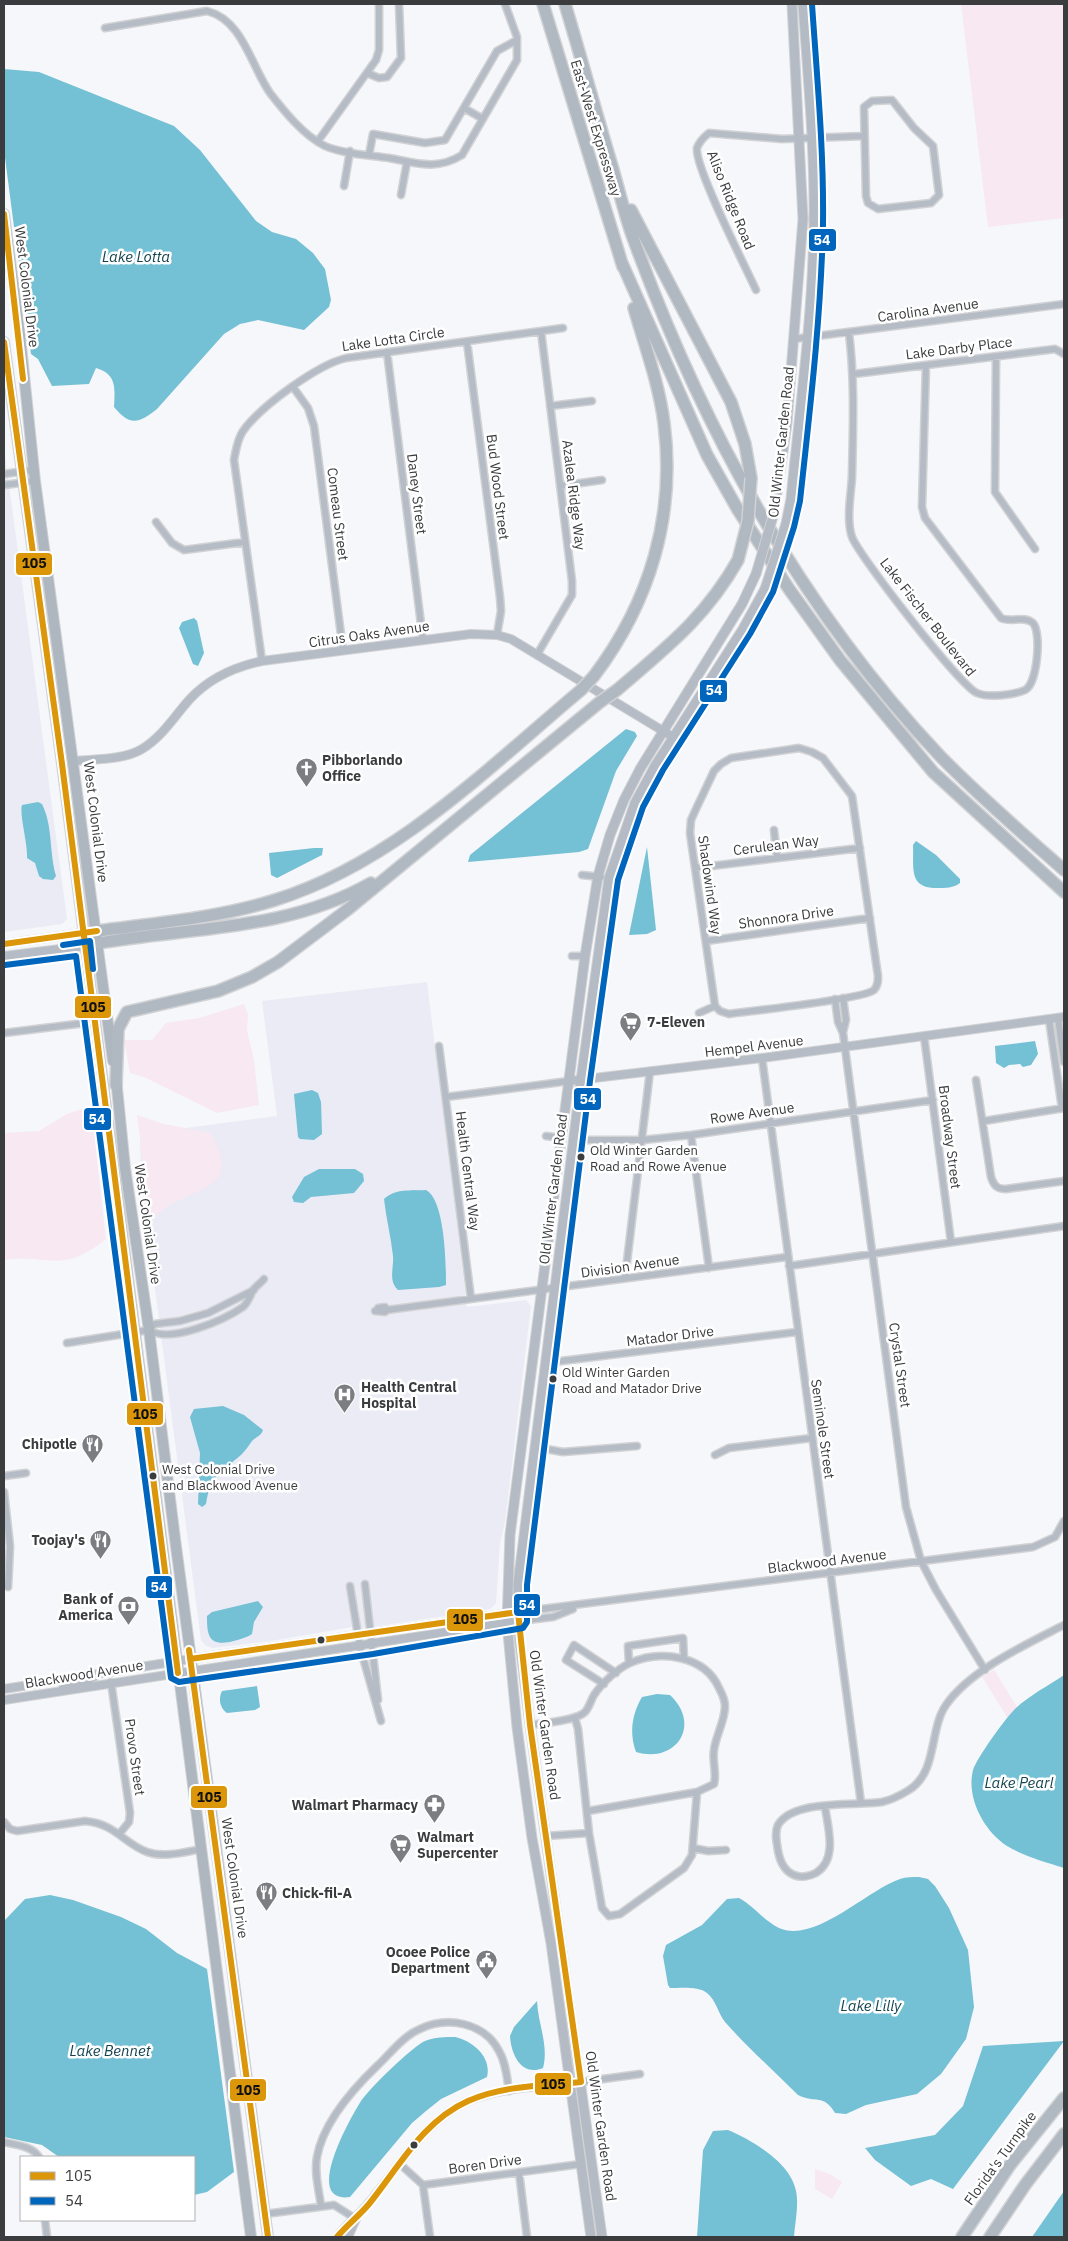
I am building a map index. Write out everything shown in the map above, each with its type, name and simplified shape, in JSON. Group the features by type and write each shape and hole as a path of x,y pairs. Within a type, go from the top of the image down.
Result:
{"highway":[{"name":"East-West Expressway","path":"543,4 621,261"},
{"name":"East-West Expressway","path":"564,4 608,150"},
{"path":"116,1084 118,1029 127,1012 137,1008 202,996 232,986 264,970 310,939 617,690 698,618 722,589 738,560 748,521 751,478 745,444 731,402 640,230 608,150"},
{"path":"608,150 631,232 672,336 718,437 788,558 876,680 940,756 1064,870"},
{"name":"West Colonial Drive","path":"4,214 20,336 34,475 99,943 127,1178 149,1330 190,1659 268,2237"},
{"path":"82,933 202,917 238,910 275,900 341,873 378,851 441,807 581,690 594,676 624,632 642,597 654,563 666,494 664,422 621,261"},
{"path":"621,261 707,456 738,510 789,589 840,660 934,772 1064,892"},
{"name":"West Colonial Drive","path":"4,342 62,764 93,1022 251,2237"},
{"path":"59,742 65,753 74,761"},
{"path":"62,764 68,768 78,785"},
{"path":"84,946 293,916 336,901 394,869"},
{"path":"213,1939 231,1957"},
{"name":"Florida's Turnpike","path":"962,2237 1010,2165 1064,2098"},
{"path":"990,2237 1064,2134"}],"main road":[{"name":"Old Winter Garden Road","path":"590,2237 551,1943 532,1838 517,1727 507,1623 510,1535 585,956 598,876 610,835 624,800 742,604 756,574 774,513 782,467 803,219 792,4"},
{"name":"Old Winter Garden Road","path":"602,2237 530,1725 518,1617 518,1584 573,1140 609,878 635,802 673,736 743,629 765,589 786,524 793,481 814,225 804,4"},
{"path":"532,1838 546,1836"}],"street":[{"path":"318,141 376,60 380,50 379,4"},
{"path":"366,73 379,78 387,77 401,58 399,4"},
{"path":"104,28 208,11 218,13 235,28 270,92 300,126 318,141 326,146 350,152 431,166 448,163 462,155 517,60 517,40 505,4"},
{"path":"369,155 373,134 425,143 442,142 450,134 497,51 517,40"},
{"path":"887,99 897,104 914,128 933,146 940,189 936,200 931,203 878,209 872,207 868,203 866,196 864,136 863,113 867,103 887,99"},
{"path":"464,108 483,119"},
{"name":"Aliso Ridge Road","path":"756,290 718,209 699,161 697,149 702,140 709,133 800,139 864,136"},
{"path":"344,186 350,152"},
{"path":"401,195 407,162"},
{"name":"Carolina Avenue","path":"794,339 1064,304"},
{"name":"Lake Lotta Circle","path":"262,661 234,460 237,444 243,432 256,416 314,370 330,362 386,352 563,328"},
{"name":"Azalea Ridge Way","path":"538,653 572,595 572,582 541,331"},
{"name":"Lake Fischer Boulevard","path":"849,333 854,374 852,537 916,626 966,685 976,693 988,695 1024,691 1030,688 1033,681 1038,652 1036,628 1032,622 1024,619 1008,621 1001,618 925,518 922,507 926,365"},
{"name":"Bud Wood Street","path":"467,342 500,597 501,616 497,636"},
{"name":"Lake Darby Place","path":"854,374 1055,348 1064,354"},
{"name":"Daney Street","path":"386,352 423,640"},
{"path":"996,356 995,492 1035,549"},
{"name":"Comeau Street","path":"294,387 308,408 314,426 342,650"},
{"path":"550,406 592,402"},
{"path":"4,474 22,477 34,475"},
{"path":"4,484 22,477 34,475"},
{"path":"560,486 602,480"},
{"path":"156,522 172,543 184,550 245,542"},
{"name":"Citrus Oaks Avenue","path":"74,761 128,754 140,750 166,728 190,699 204,686 238,666 342,650 471,634 511,639 538,653 673,736"},
{"name":"Shadowind Way","path":"799,748 812,752 823,758 846,786 854,808 860,848 877,986 873,991 843,998 729,1014 720,1011 715,1006 690,833 691,820 714,771 731,758 799,748"},
{"path":"774,830 777,858"},
{"name":"Cerulean Way","path":"695,868 860,848"},
{"path":"582,875 609,878"},
{"name":"Shonnora Drive","path":"706,941 870,918"},
{"path":"4,944 82,933"},
{"path":"4,956 84,946"},
{"path":"572,956 585,956"},
{"path":"843,998 846,1020 843,1033"},
{"path":"835,999 838,1022 843,1033 845,1046"},
{"path":"699,1012 715,1006"},
{"path":"1061,1018 1064,1062"},
{"name":"Hempel Avenue","path":"446,1096 762,1058 1061,1018"},
{"path":"984,1121 1063,1108 1049,1019"},
{"path":"4,1033 93,1022"},
{"name":"Broadway Street","path":"924,1036 951,1242"},
{"name":"Health Central Way","path":"440,1046 471,1299"},
{"name":"Crystal Street","path":"845,1046 906,1507 921,1561 936,1590 985,1670"},
{"name":"Seminole Street","path":"762,1058 861,1803"},
{"path":"625,1278 650,1071"},
{"path":"976,1080 984,1121 990,1178 994,1185 1006,1189 1064,1181"},
{"name":"Rowe Avenue","path":"573,1140 642,1140 691,1135 933,1100"},
{"path":"691,1135 709,1268"},
{"path":"546,1136 562,1138"},
{"path":"789,1266 1064,1226"},
{"name":"Division Avenue","path":"376,1311 379,1313 386,1312 387,1310 554,1290 625,1278 787,1257"},
{"path":"149,1330 157,1335 178,1333 213,1323 245,1306 254,1290 264,1279"},
{"path":"67,1343 149,1330 155,1324 180,1321 208,1313 254,1290"},
{"name":"Matador Drive","path":"545,1364 797,1332"},
{"path":"715,1455 729,1448 812,1438"},
{"path":"535,1447 563,1452 637,1446"},
{"path":"4,1476 26,1472"},
{"path":"4,1492 8,1587"},
{"name":"Blackwood Avenue","path":"4,1688 99,1672 507,1613 518,1617 553,1617 582,1606 1042,1544 1055,1537 1064,1521"},
{"path":"350,1586 360,1647 381,1720 364,1584"},
{"name":"Blackwood Avenue","path":"4,1700 178,1672 360,1647 507,1623 518,1617"},
{"path":"825,1807 830,1845 828,1860 814,1874 807,1876 795,1875 785,1869 779,1859 776,1838 777,1827 785,1816 801,1809 883,1802 911,1789 921,1778 944,1707 954,1695 985,1670 1009,1654 1064,1625"},
{"path":"630,1663 628,1646 683,1638 684,1659"},
{"path":"604,1684 566,1660 574,1645 616,1673"},
{"path":"530,1725 575,1718 585,1712 594,1694 616,1673 630,1663 645,1658 684,1659 702,1667 714,1677 724,1698 725,1706 714,1750 716,1777 714,1784 697,1792 588,1810"},
{"path":"59,1690 72,1682 92,1679 99,1672"},
{"name":"Provo Street","path":"111,1682 130,1813 129,1822 120,1833"},
{"path":"575,1718 588,1810 589,1833 602,1908 609,1916 620,1914 684,1868 692,1855 697,1792"},
{"path":"4,1822 10,1829 17,1830 85,1821 96,1822 120,1833 137,1847 149,1853 163,1854 202,1849"},
{"path":"546,1836 589,1833"},
{"path":"693,1848 708,1851 726,1850"},
{"path":"321,2206 316,2158 328,2130 344,2101 405,2039 419,2029 441,2022 466,2024 484,2032 499,2050 505,2064 509,2091"},
{"path":"336,2237 356,2219 425,2133 446,2114 468,2101 509,2091 640,2074"},
{"path":"4,2142 33,2151 38,2156"},
{"name":"Boren Drive","path":"423,2185 581,2164"},
{"path":"401,2165 423,2185 430,2237"},
{"path":"519,2172 526,2237"},
{"path":"265,2214 334,2205 356,2219"},
{"path":"348,2237 356,2219"},
{"path":"45,2221 48,2237"}],"shaded area":[{"path":"961,4 1064,4 1064,218 988,227"},
{"path":"4,447 67,919 62,924 4,932"},
{"name":"Health Central Hospital","path":"427,982 467,1307 526,1300 531,1306 505,1522 500,1543 496,1603 490,1609 353,1630 352,1627 271,1641 213,1648 206,1646 201,1640 141,1183 140,1134 277,1116 262,1001"},
{"path":"244,1004 248,1014 247,1030 254,1060 259,1105 217,1113 144,1077 130,1073 124,1040 152,1040 166,1023 199,1018"},
{"path":"91,1106 106,1239 78,1257 66,1260 4,1260 4,1133 39,1131 67,1114"},
{"path":"137,1115 164,1124 211,1133 219,1150 222,1163 220,1173 208,1186 169,1206 150,1221"},
{"path":"994,1670 1027,1723 1015,1730 982,1677"},
{"path":"815,2169 830,2174 842,2182 832,2199 815,2189"}],"water":[{"name":"Lake Lotta","path":"4,69 39,72 174,126 200,150 256,221 272,232 296,239 313,253 325,269 331,300 329,307 304,330 258,320 240,324 224,334 157,409 139,420 130,420 114,407 115,394 111,378 108,374 96,368 89,384 52,386 38,359 31,354 14,226 4,227"},
{"path":"194,618 197,621 204,653 198,666 193,664 179,628 182,622"},
{"path":"626,729 635,732 637,736 616,771 588,849 579,852 468,862 470,855"},
{"path":"38,802 42,804 48,821 56,876 53,880 43,879 39,876 35,863 27,858 21,809 22,805"},
{"path":"916,841 936,855 960,879 960,883 952,887 943,888 921,885 914,875 913,869 913,845"},
{"path":"647,847 656,930 647,934 629,935"},
{"path":"323,848 322,855 277,878 271,875 269,853"},
{"path":"1035,1041 1038,1054 1031,1065 1023,1067 1020,1064 1009,1065 1004,1068 996,1063 995,1046"},
{"path":"312,1090 318,1093 321,1102 322,1134 314,1140 300,1139 298,1137 294,1094"},
{"path":"319,1169 355,1169 363,1174 364,1181 354,1193 311,1197 303,1203 294,1202 292,1197 304,1177"},
{"path":"409,1190 426,1190 432,1196 441,1219 445,1248 446,1285 398,1290 392,1278 393,1256 384,1199 394,1193"},
{"path":"223,1406 244,1415 263,1430 242,1454 214,1480 210,1486 206,1504 202,1507 198,1504 200,1453 190,1417 194,1409"},
{"path":"258,1601 263,1607 254,1622 252,1634 238,1640 223,1643 217,1642 210,1637 207,1616 212,1612"},
{"name":"Lake Pearl","path":"1064,1675 1064,1868 1020,1853 999,1840 984,1823 979,1813 972,1792 972,1781 973,1770 980,1757 991,1739 1014,1710 1025,1700"},
{"path":"257,1686 260,1707 255,1710 227,1713 221,1706 222,1691"},
{"path":"657,1694 670,1695 684,1718 684,1729 680,1739 673,1747 663,1752 650,1754 636,1752 632,1731 636,1710 642,1697"},
{"name":"Lake Lilly","path":"919,1877 928,1879 935,1886 949,1908 968,1950 974,2007 966,2039 941,2074 917,2094 866,2105 846,2114 835,2113 823,2101 804,2098 798,2095 725,2022 713,1999 707,1993 695,1988 670,1988 668,1985 663,1956 666,1945 702,1925 727,1899 739,1898 774,1925 793,1931 808,1929 841,1914 900,1879"},
{"name":"Lake Bennet","path":"50,1895 73,1900 121,1917 146,1929 177,1953 207,1969 234,2172 207,2192 195,2195 195,2156 58,2156 42,2145 4,2137 4,1921 25,1899"},
{"path":"537,2001 545,2060 543,2068 536,2070 524,2067 515,2057 510,2036 514,2027"},
{"path":"440,2037 455,2037 468,2042 480,2051 487,2063 487,2077 441,2099 412,2123 350,2197 336,2195 330,2187 330,2173 334,2157 341,2139 361,2101 392,2068 419,2044"},
{"path":"1064,2041 953,2189 931,2179 911,2186 875,2160 865,2148 935,2135 963,2106 983,2046"},
{"path":"728,2130 759,2146 787,2171 796,2191 794,2237 697,2237 703,2150 713,2131"},
{"path":"1064,2191 1064,2237 1032,2237"}],"pier":[{"path":"4,150 14,227 4,228"}],"transit line":[{"name":"54","path":"5,965 76,956 171,1678 179,1682 373,1654 523,1628 527,1622 527,1585 590,1081 618,880 643,807 663,770 750,634 773,592 794,527 800,501 817,328 823,224 821,142 812,4"},
{"name":"105","path":"4,214 23,379"},
{"name":"105","path":"4,342 62,764 178,1673"},
{"name":"105","path":"4,944 97,931"},
{"name":"54","path":"63,945 90,941 93,969"},
{"name":"105","path":"190,1659 518,1612 530,1725 581,2082 524,2087 495,2092 468,2101 452,2110 438,2120 413,2146 369,2204 337,2237"},
{"name":"105","path":"189,1650 268,2237"}],"place":[{"name":"Pibborlando Office","path":"306,787"},
{"name":"7-Eleven","path":"631,1041"},
{"name":"Old Winter Garden Road and Rowe Avenue","path":"581,1157"},
{"name":"Old Winter Garden Road and Matador Drive","path":"553,1379"},
{"name":"Health Central Hospital","path":"345,1414"},
{"name":"Chipotle","path":"93,1463"},
{"name":"West Colonial Drive and Blackwood Avenue","path":"153,1476"},
{"name":"Toojay's","path":"101,1559"},
{"name":"Bank of America","path":"129,1626"},
{"name":"Walmart Pharmacy","path":"434,1824"},
{"name":"Walmart Supercenter","path":"401,1864"},
{"name":"Chick-fil-A","path":"266,1912"},
{"name":"Ocoee Police Department","path":"486,1979"}]}
